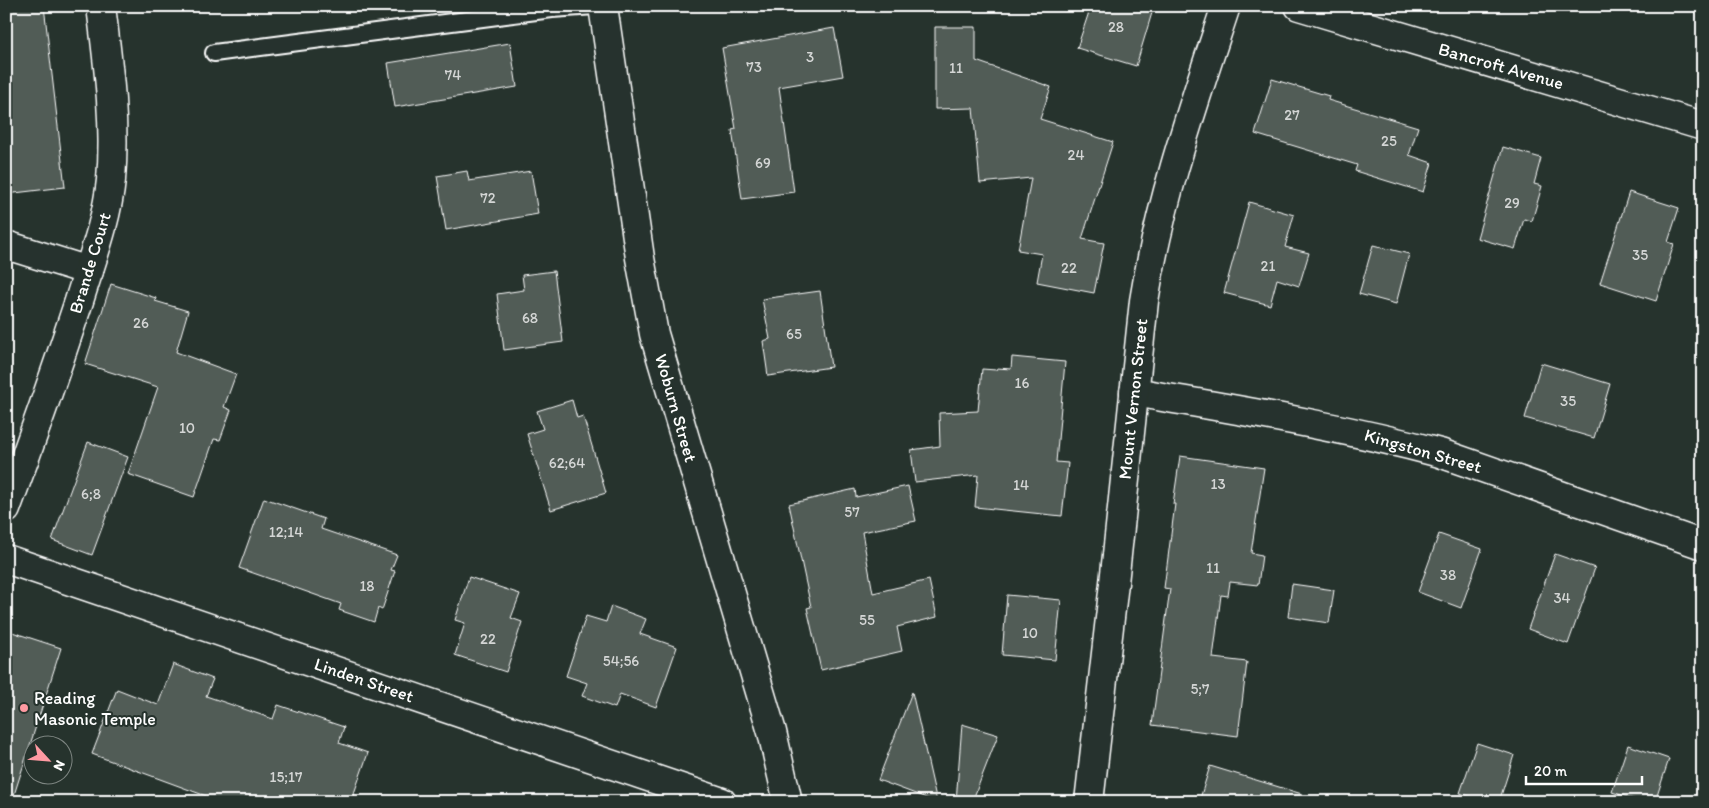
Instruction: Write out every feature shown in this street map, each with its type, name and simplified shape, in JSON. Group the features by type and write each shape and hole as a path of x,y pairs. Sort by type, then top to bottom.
{"street":[{"name":"Brande Court","path":"6,509 89,271 105,215 111,183 113,148 111,90 101,6"},
{"name":"Woburn Street","path":"602,6 640,258 654,334 772,732 788,802"},
{"name":"Mount Vernon Street","path":"1089,802 1144,301 1151,256 1178,155 1226,6"},
{"name":"Bancroft Avenue","path":"1299,6 1703,126"},
{"path":"6,245 89,271"},
{"name":"Kingston Street","path":"1134,392 1305,422 1440,452 1703,545"},
{"name":"Linden Street","path":"6,559 722,802"}],"lane":[{"path":"214,53 552,8 595,6"}],"building":[{"path":"6,6 44,6 65,187 6,194"},
{"path":"1091,6 1154,6 1136,66 1077,48"},
{"path":"935,27 976,27 976,61 1051,87 1040,119 1113,142 1082,239 1104,243 1094,293 1037,282 1042,254 1018,250 1031,178 980,183 973,108 935,109"},
{"path":"834,28 843,76 779,87 794,192 742,199 732,130 736,129 722,48"},
{"path":"510,43 517,87 395,107 388,63"},
{"path":"1272,79 1329,96 1328,100 1418,127 1409,155 1432,163 1423,192 1355,171 1357,165 1255,134"},
{"path":"1503,147 1541,158 1534,184 1542,186 1532,221 1524,219 1515,249 1477,238"},
{"path":"467,171 469,181 531,171 538,214 446,230 437,176"},
{"path":"1629,192 1679,208 1668,242 1674,244 1656,301 1600,283"},
{"path":"1249,202 1294,215 1285,247 1309,253 1299,286 1277,279 1270,305 1224,293"},
{"path":"1373,245 1409,254 1396,304 1359,294"},
{"path":"554,271 563,342 504,350 497,294 524,290 522,275"},
{"path":"111,284 156,298 155,301 188,311 176,352 236,374 224,407 231,410 220,440 214,439 194,497 128,474 158,387 85,364"},
{"path":"820,291 831,367 768,376 763,341 770,339 762,299"},
{"path":"1012,357 1065,362 1056,462 1068,463 1062,516 975,507 978,475 915,482 911,450 940,446 939,413 978,411 982,369 1011,369"},
{"path":"1541,363 1610,384 1594,438 1525,418"},
{"path":"572,400 577,418 583,416 606,493 551,510 527,434 543,429 537,411"},
{"path":"88,442 128,457 92,555 52,540"},
{"path":"1180,456 1264,468 1251,553 1262,555 1258,585 1230,582 1228,596 1221,595 1213,658 1247,662 1238,736 1152,725 1170,589 1164,588"},
{"path":"908,486 916,521 862,532 873,593 929,580 937,617 897,627 902,651 821,670 807,608 811,607 789,504 855,489 856,497"},
{"path":"264,498 324,519 321,529 397,555 391,570 395,571 382,610 378,608 374,622 339,610 341,604 239,568"},
{"path":"1439,534 1482,549 1461,608 1418,592"},
{"path":"1555,554 1595,568 1568,644 1528,629"},
{"path":"469,577 520,594 511,618 522,622 506,672 455,655 465,623 455,620"},
{"path":"1292,584 1334,590 1329,623 1288,617"},
{"path":"1007,595 1061,600 1055,660 1002,655"},
{"path":"611,606 646,619 640,634 677,647 656,707 620,694 615,708 582,696 587,683 566,676 586,616 606,622"},
{"name":"Reading Masonic Temple","path":"6,630 61,648 33,736 22,736 22,770 13,798 6,797"},
{"path":"173,664 213,679 206,696 273,719 278,705 344,727 339,743 368,753 351,802 204,802 206,796 92,754 117,689 158,705"},
{"path":"912,692 937,802 878,780"},
{"path":"962,724 998,735 972,802 956,802"},
{"path":"1477,743 1514,755 1499,802 1486,802 1460,793"},
{"path":"1628,745 1669,759 1655,802 1643,802 1612,792"},
{"path":"1210,766 1302,794 1301,802 1199,802"}],"place":[{"name":"Reading Masonic Temple","path":"24,708"}]}
